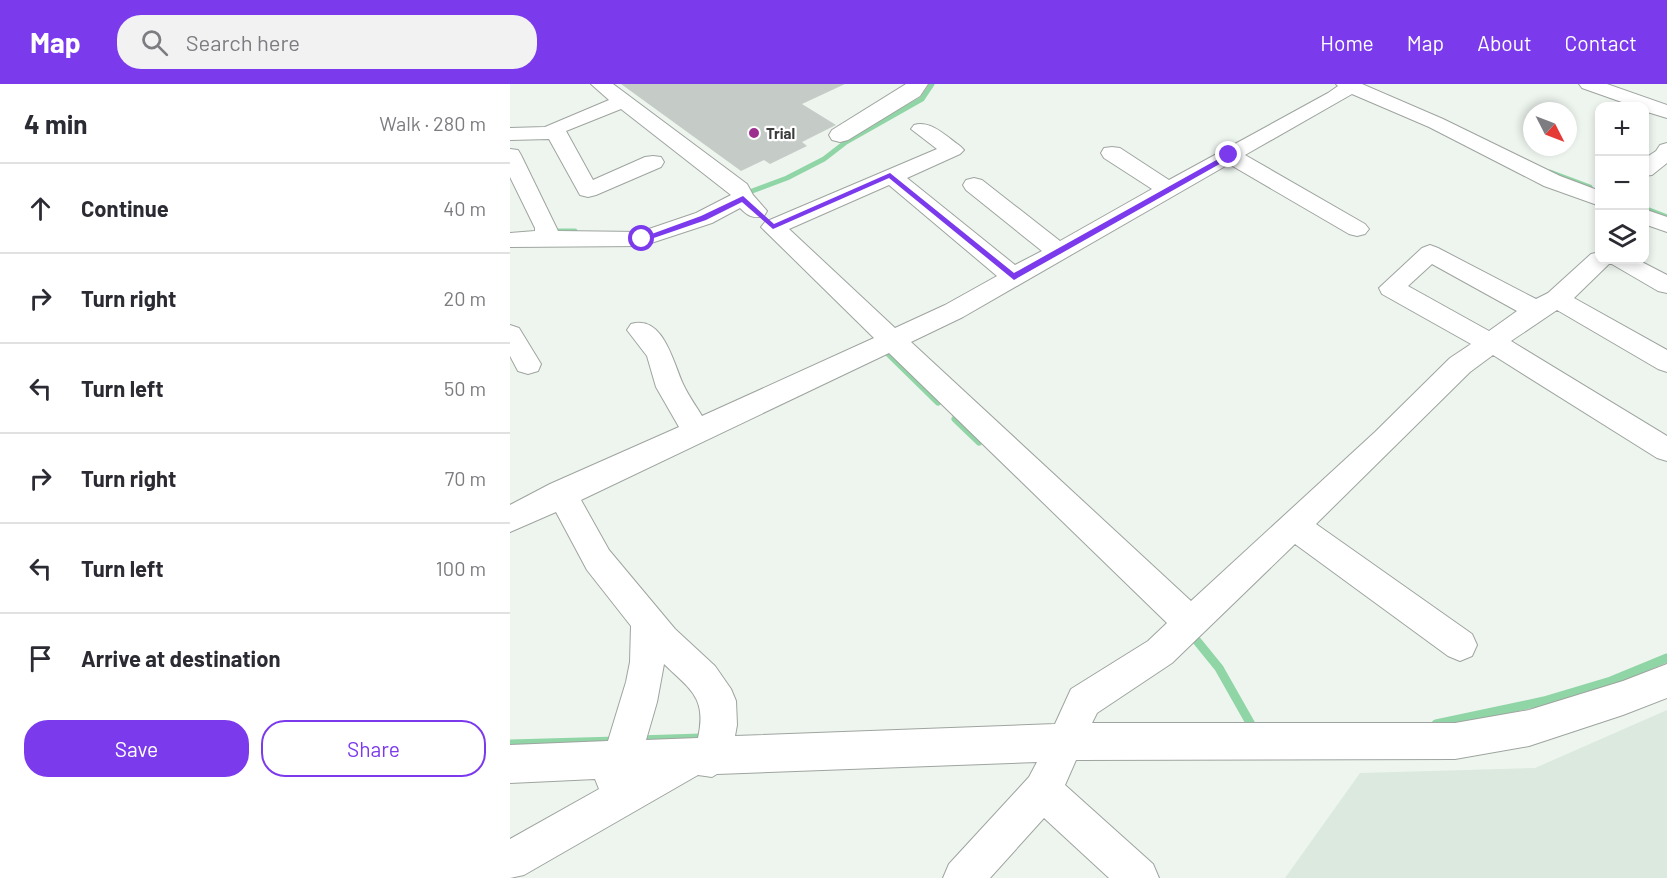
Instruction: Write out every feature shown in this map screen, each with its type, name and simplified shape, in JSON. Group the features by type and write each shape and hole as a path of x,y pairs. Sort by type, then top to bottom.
{"street":[{"path":"602,84 739,189 742,197 773,227 1191,623"},
{"path":"840,135 912,91 917,84"},
{"path":"1589,84 1619,88 1667,112"},
{"path":"510,519 565,500 696,430 954,311 1335,97 1348,85 1436,123 1552,181 1595,197"},
{"path":"624,101 554,129 588,190 653,162"},
{"path":"773,227 953,150 921,129"},
{"path":"510,134 557,133"},
{"path":"1649,166 1665,154 1667,149"},
{"path":"1112,153 1168,189"},
{"path":"510,155 546,233"},
{"path":"1229,155 1357,229"},
{"path":"890,175 1014,277"},
{"path":"974,185 1059,252"},
{"path":"510,240 546,233 642,239 704,218 742,197"},
{"path":"1667,362 1546,304 1430,254 1390,288 1492,343 1667,450"},
{"path":"963,878 1043,791 1084,701 1160,652 1385,440 1460,365 1546,304 1595,264"},
{"path":"1628,264 1667,285"},
{"path":"640,330 659,353 670,387 696,430"},
{"path":"510,334 528,364"},
{"path":"510,861 708,749 718,701 703,678 648,622 598,560 565,500"},
{"path":"1294,526 1460,645"},
{"path":"606,805 648,667 650,646 648,622"},
{"path":"510,764 624,748 708,749 1072,729 1455,741 1529,728 1623,698 1667,681"},
{"path":"1043,791 1139,878"}],"shaded area":[{"path":"1667,710 1667,878 1285,878 1360,773 1535,768"}],"building":[{"name":"Trial","path":"621,84 845,84 802,104 836,125 802,142 807,146 770,164 764,160 741,171"}],"waterway":[{"path":"744,194 787,178 824,159 846,142 922,99 932,84"},
{"path":"1550,172 1590,187"},
{"path":"1649,210 1667,217"},
{"path":"548,231 575,231"},
{"path":"880,354 886,351 938,402"},
{"path":"955,419 979,442"},
{"path":"1193,636 1219,668 1253,728"},
{"path":"1436,724 1544,701 1611,681 1667,658"},
{"path":"638,740 701,738"},
{"path":"510,744 617,741"}],"place":[{"name":"Trial","path":"754,133"}],"route":[{"path":"642,239 704,218 743,198 773,227 890,175 1014,277 1229,155"}]}
